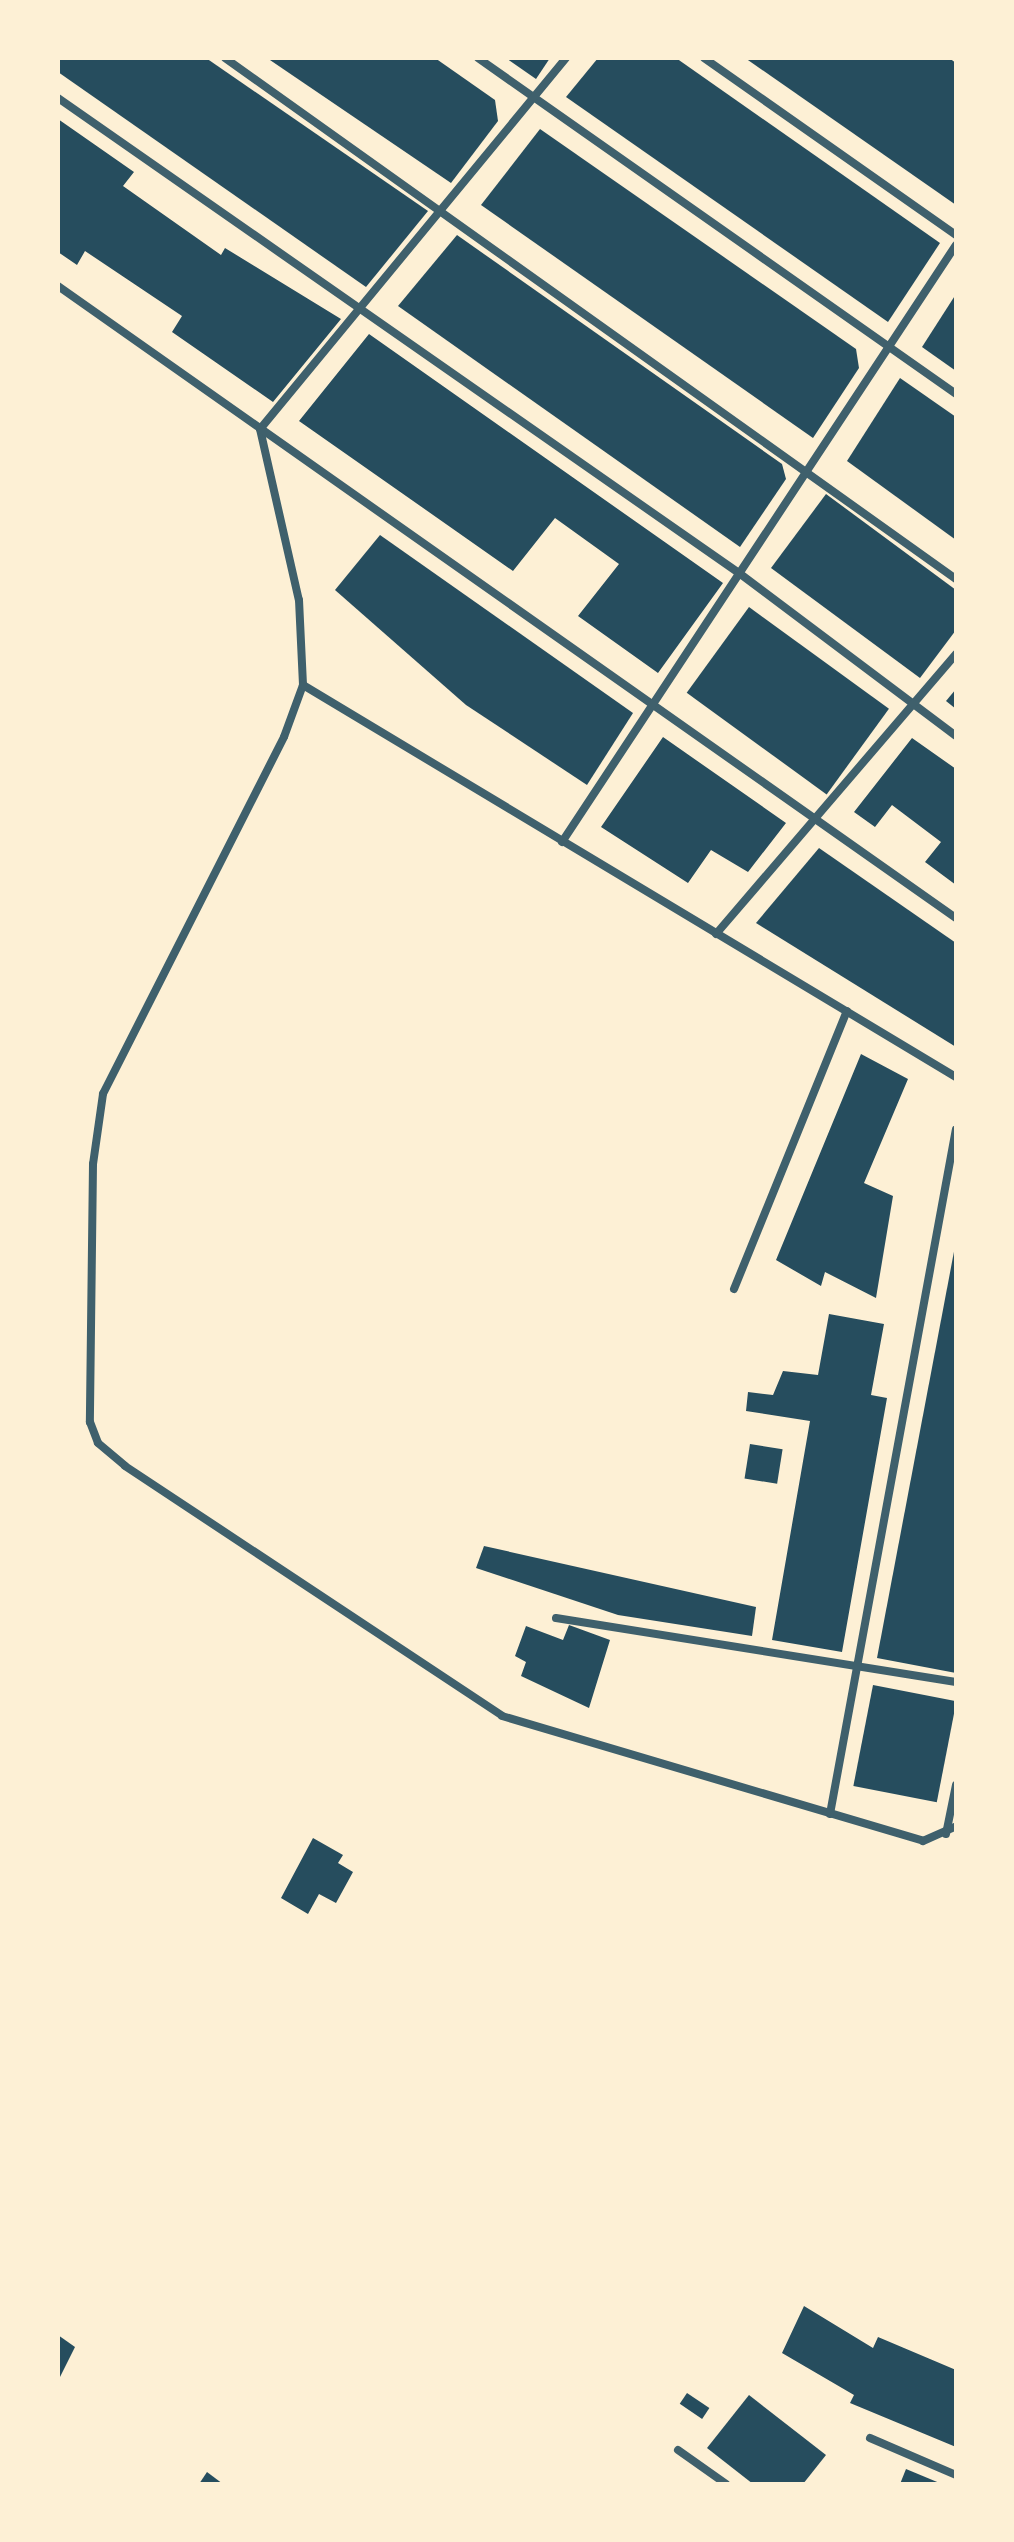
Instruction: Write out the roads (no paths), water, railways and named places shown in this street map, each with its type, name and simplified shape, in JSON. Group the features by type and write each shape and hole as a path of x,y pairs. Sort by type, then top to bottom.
{"street":[{"path":"225,58 956,579"},
{"path":"478,58 956,394"},
{"path":"260,429 566,58"},
{"path":"704,58 956,235"},
{"path":"58,98 739,573 956,736"},
{"path":"562,842 956,245"},
{"path":"58,286 956,918"},
{"path":"260,429 299,600 303,685 284,737 103,1094 93,1164 90,1422 98,1443 502,1716 923,1841 946,1835 956,1826"},
{"path":"716,934 956,654"},
{"path":"303,685 956,1077"},
{"path":"734,1289 847,1011"},
{"path":"830,1814 956,1129"},
{"path":"556,1618 856,1669 956,1682"},
{"path":"946,1835 956,1785"},
{"path":"870,2438 956,2475"},
{"path":"678,2450 726,2484"}]}
